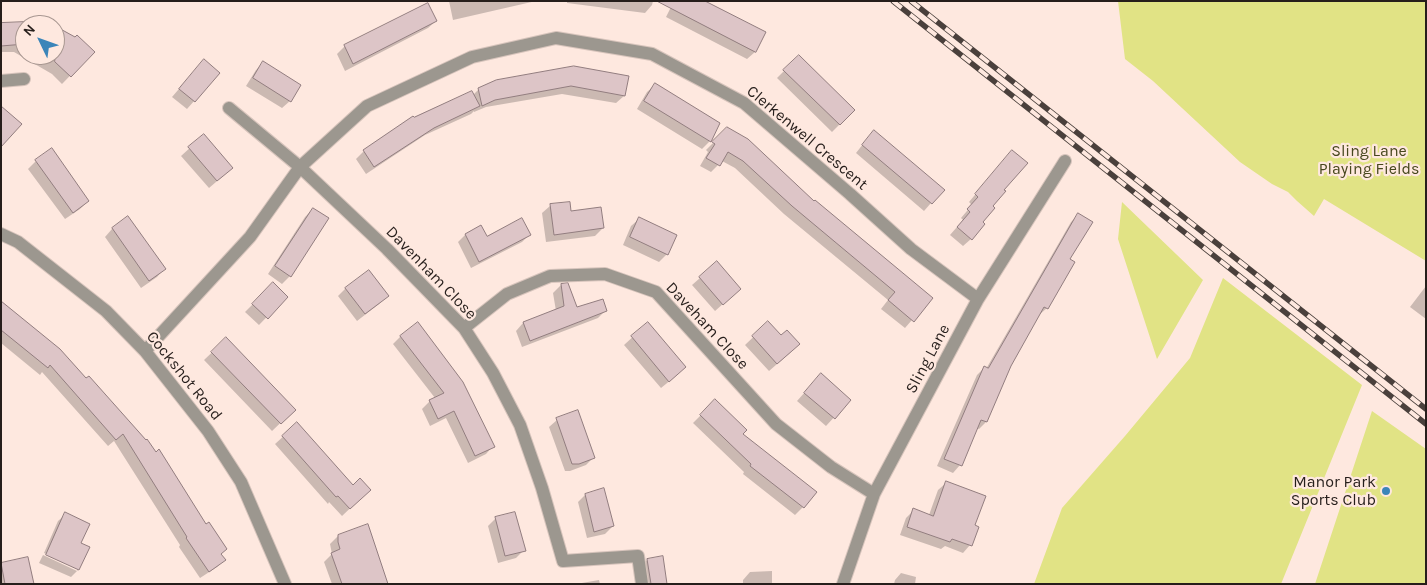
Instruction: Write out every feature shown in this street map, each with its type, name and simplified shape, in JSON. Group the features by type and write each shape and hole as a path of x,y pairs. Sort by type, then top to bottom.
{"street":[{"name":"Clerkenwell Crescent","path":"145,350 250,237 300,167 367,106 472,57 556,38 652,54 744,103 911,249 978,299"},
{"path":"1,81 24,79"},
{"path":"229,108 300,167"},
{"name":"Sling Lane","path":"843,584 874,494 978,299 1065,161"},
{"name":"Davenham Close","path":"300,167 387,249 464,328 493,373 520,425 542,488 563,561 638,556 642,584"},
{"name":"Cockshot Road","path":"1,234 18,242 106,311 145,350 208,431 241,482 285,584"},
{"name":"Daveham Close","path":"464,328 507,294 550,276 605,274 656,292 776,424 832,467 874,494"}],"green space":[{"name":"Sling Lane Playing Fields","path":"1118,1 1426,1 1426,261 1324,199 1314,216 1288,192 1272,184 1240,162 1153,81 1125,59"},
{"path":"1122,202 1203,280 1157,359 1118,239"},
{"path":"1223,278 1362,385 1281,584 1034,584 1062,508 1190,358"},
{"name":"Manor Park Sports Club","path":"1372,411 1426,449 1426,584 1315,584"}],"building":[{"path":"657,1 705,1 766,32 756,52"},
{"path":"428,3 437,21 353,64 344,45"},
{"path":"15,22 15,45 1,46 1,23"},
{"path":"65,32 75,37 77,35 95,52 71,77 58,65 65,65"},
{"path":"799,55 855,110 840,125 783,70"},
{"path":"204,59 220,73 195,102 179,89"},
{"path":"263,61 301,85 291,102 253,78"},
{"path":"574,66 629,76 625,96 571,86 495,100 482,106 478,88 496,80"},
{"path":"655,83 720,123 711,142 644,101"},
{"path":"472,91 480,106 434,128 374,167 363,150 413,116"},
{"path":"1,106 22,124 1,147"},
{"path":"727,127 748,139 814,201 933,298 914,322 888,300 895,292 792,206 743,161 728,152 720,166 706,158 715,144 712,142"},
{"path":"874,130 945,190 932,204 862,145"},
{"path":"204,134 233,168 217,181 188,147"},
{"path":"52,148 89,201 73,213 35,160"},
{"path":"1012,150 1028,163 1004,190 1006,191 993,206 995,208 983,222 985,224 972,240 957,227 970,212 967,209 978,197 975,194"},
{"path":"570,202 571,211 601,207 604,228 554,235 550,204"},
{"path":"313,208 329,218 291,277 275,266"},
{"path":"1078,213 1093,222 1070,259 1075,262 1048,309 1044,307 1011,366 987,422 981,420 962,466 944,459 984,366 988,368"},
{"path":"128,216 166,269 149,281 112,228"},
{"path":"639,217 677,235 668,255 630,237"},
{"path":"522,218 531,235 479,262 465,234 481,225 487,236"},
{"path":"717,261 741,289 723,305 699,277"},
{"path":"369,270 389,296 365,314 345,288"},
{"path":"273,282 288,297 268,319 252,304"},
{"path":"568,283 577,307 603,299 607,311 530,341 523,322 564,306 561,284"},
{"path":"1,301 60,349 86,378 89,376 147,439 156,452 159,449 206,524 209,522 227,549 221,554 226,560 209,572 186,538 123,434 116,440 50,365 48,368 1,330"},
{"path":"768,321 781,335 787,330 800,344 777,364 752,336"},
{"path":"418,322 463,382 495,447 475,456 454,411 438,419 429,400 444,393 400,336"},
{"path":"648,322 686,367 669,382 631,336"},
{"path":"226,337 296,410 281,424 211,352"},
{"path":"821,373 851,400 835,419 804,393"},
{"path":"715,399 747,430 743,434 817,492 804,508 750,466 751,464 700,415"},
{"path":"578,410 595,458 579,464 572,464 556,418"},
{"path":"297,422 353,485 360,478 371,490 350,509 338,496 336,497 282,436"},
{"path":"946,481 986,496 975,525 979,527 972,546 952,539 950,542 907,527 913,508 933,516"},
{"path":"604,488 614,526 594,532 585,494"},
{"path":"65,512 90,524 81,543 90,547 79,570 46,555"},
{"path":"515,512 526,551 505,556 495,517"},
{"path":"368,524 388,584 342,584 331,553 340,549 338,535"},
{"path":"663,556 667,584 651,584 647,559"},
{"path":"28,557 34,584 5,584 1,563"}],"railway":[{"path":"893,1 1426,424"},
{"path":"911,1 1426,409"}],"place":[{"name":"Manor Park Sports Club","path":"1386,491"}]}
